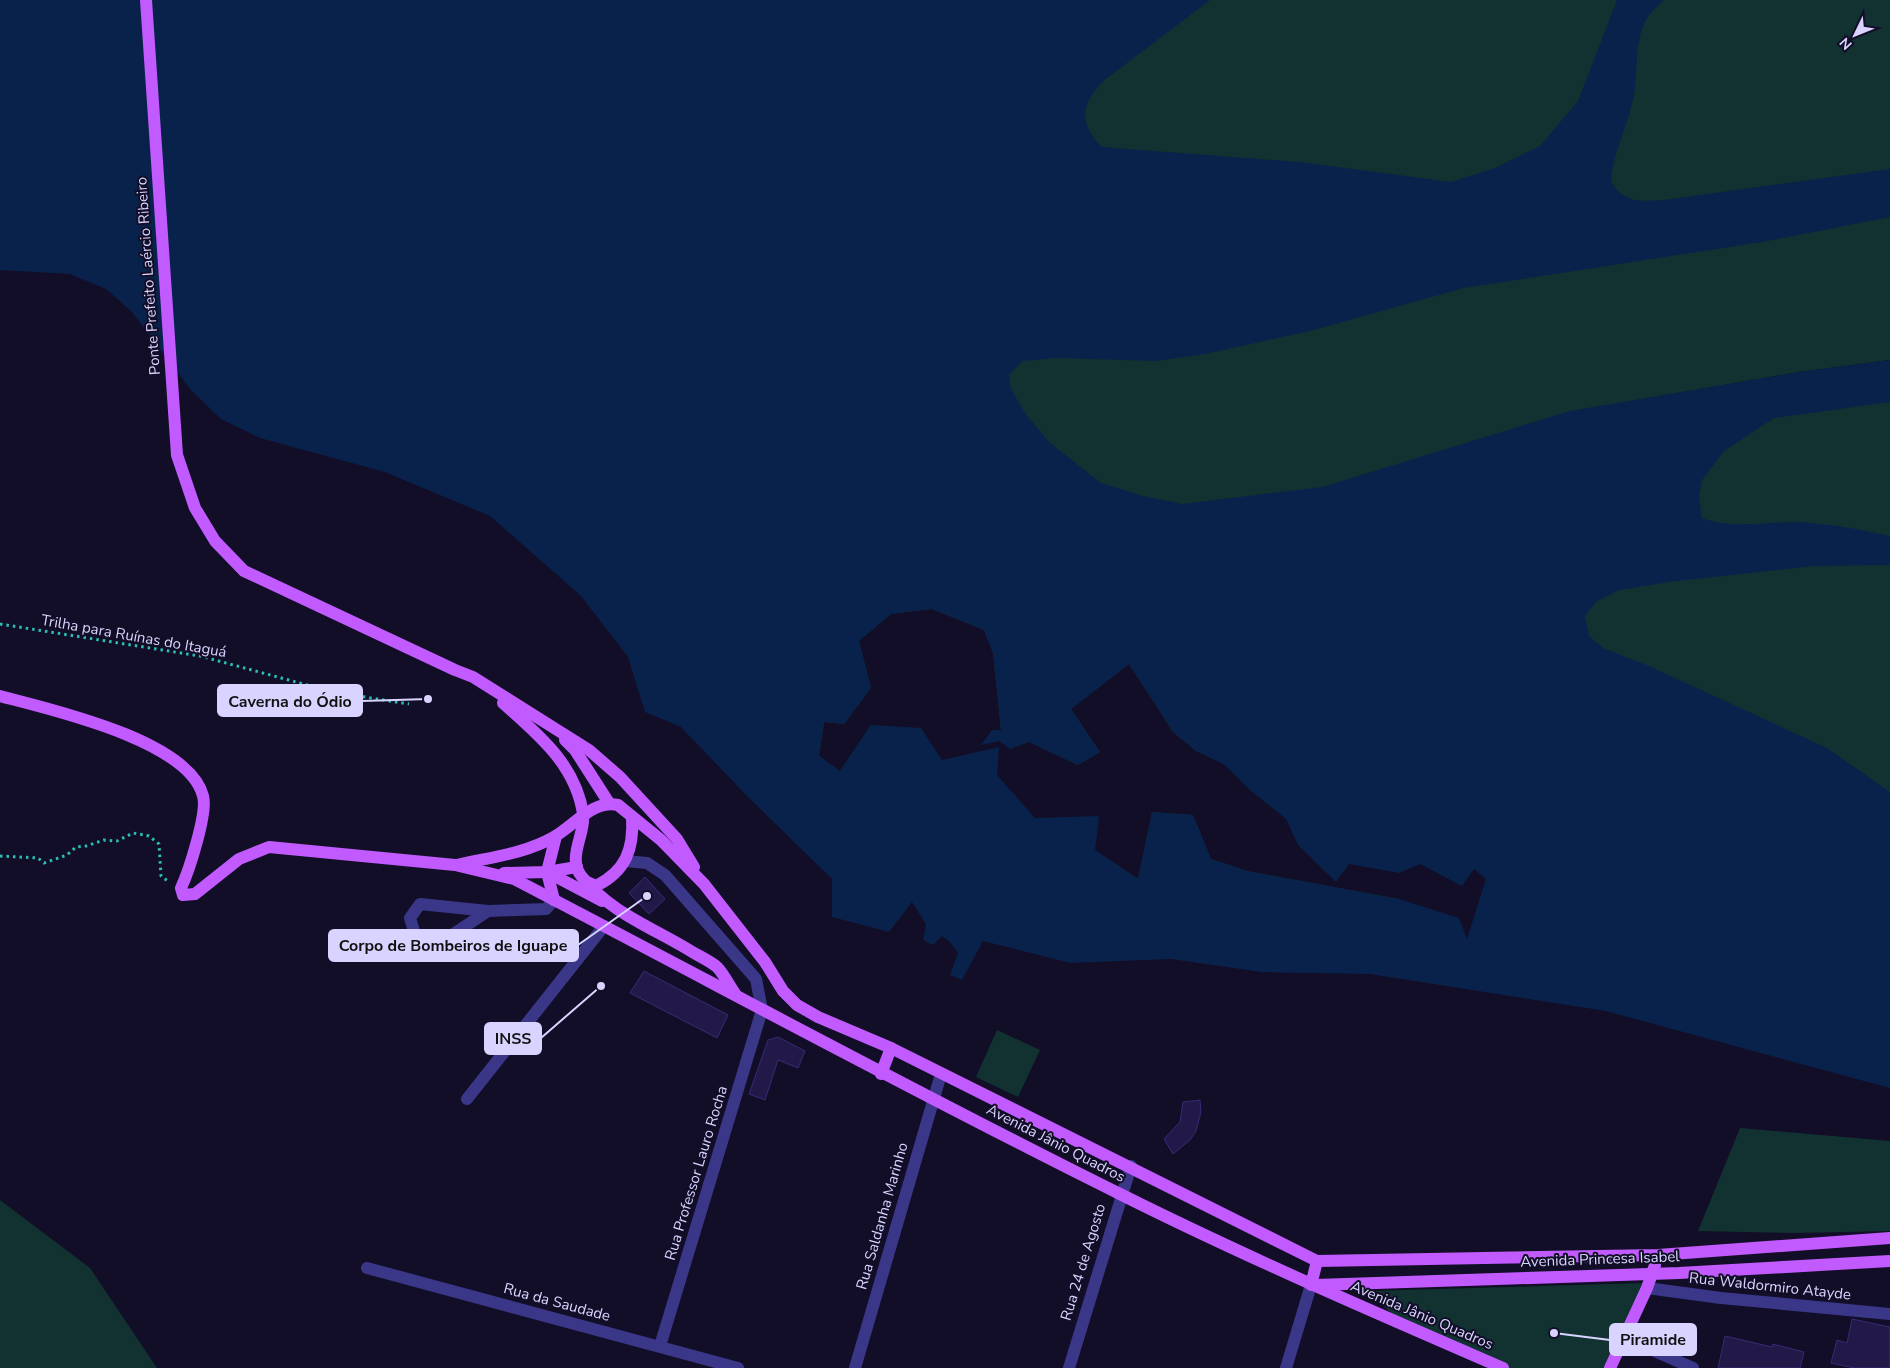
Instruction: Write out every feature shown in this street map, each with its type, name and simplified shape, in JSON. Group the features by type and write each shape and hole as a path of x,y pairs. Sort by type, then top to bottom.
{"main road":[{"name":"Ponte Prefeito Laércio Ribeiro","path":"146,0 177,455 196,508 215,541 244,571 455,670 473,676"},
{"path":"473,676 589,750 620,776 677,839 704,884"},
{"path":"473,676 546,740 563,764 578,794 583,816 576,845 577,867 586,882 610,904"},
{"path":"0,696 102,724 174,759 187,770 197,781 203,796 205,810 183,883 181,892 183,895 190,896 239,860 269,846 455,865 484,873 547,872 577,867"},
{"path":"556,729 575,750 610,803"},
{"path":"455,865 527,850 556,836 597,806 610,803 618,805 660,840 704,884"},
{"path":"586,882 596,886 612,878 625,861 633,837 632,817"},
{"path":"554,900 547,872 556,836"},
{"path":"547,872 587,895 610,904 718,967 737,997"},
{"name":"Avenida Jânio Quadros","path":"484,873 514,879 881,1074 933,1098 1120,1194 1312,1286 1503,1368"},
{"name":"Avenida Jânio Quadros","path":"704,884 744,935 782,991 797,1005 818,1017 891,1048 1317,1261"},
{"path":"881,1074 891,1048"},
{"name":"Avenida Princesa Isabel","path":"1317,1261 1658,1255 1890,1238"},
{"path":"1610,1368 1647,1288 1658,1255"},
{"path":"1312,1286 1317,1261"},
{"name":"Avenida Princesa Isabel","path":"1312,1286 1653,1273 1890,1261"}],"street":[{"path":"625,861 647,863 665,875 756,979 762,1010"},
{"path":"488,911 434,947 417,941 410,918 420,904 488,911 546,909 554,900"},
{"path":"467,1099 604,926"},
{"path":"733,953 744,935"},
{"name":"Rua Professor Lauro Rocha","path":"660,1346 762,1010"},
{"name":"Rua Saldanha Marinho","path":"855,1368 941,1074"},
{"name":"Rua 24 de Agosto","path":"1068,1368 1130,1166"},
{"name":"Rua da Saudade","path":"367,1268 738,1368"},
{"path":"1286,1368 1312,1286"},
{"name":"Rua Waldormiro Atayde","path":"1647,1288 1721,1298 1890,1314"},
{"path":"1625,1338 1693,1368"}],"path":[{"name":"Trilha para Ruínas do Itaguá","path":"0,624 200,656 334,692 409,704"},
{"path":"0,856 38,858 44,862 67,854 76,847 86,846 100,840 117,841 133,833 156,839 161,851 161,876 173,884 183,883"}],"green space":[{"path":"588,0 1890,0 1890,360 1799,372 1585,409 1890,362 1890,1034 1486,879 1487,862 1196,751 1173,732 1129,664 1071,709 1100,752 1078,765 1029,742 1010,749 1001,730 993,653 984,630 932,609 891,614 859,641 871,688 844,724 824,722 819,756 840,771 871,725 945,802 1113,862 1138,879 1152,812 1193,815 1211,859 1247,871 1399,899 1321,901 1302,923 857,818 369,196"},
{"path":"997,1030 1040,1050 1018,1097 976,1077"},
{"path":"1740,1128 1890,1141 1890,1231 1796,1233 1698,1231"},
{"path":"0,1200 90,1268 157,1368 0,1368"},
{"path":"1647,1283 1608,1368 1509,1368 1391,1313 1368,1291"}],"water":[{"path":"0,0 1210,0 1102,82 1095,91 1086,107 1086,122 1094,138 1102,147 1300,162 1451,182 1495,168 1540,146 1578,101 1617,0 1664,0 1648,17 1639,39 1633,100 1612,171 1611,181 1621,194 1633,200 1664,200 1890,169 1890,217 1762,242 1464,288 1310,331 1205,354 1156,361 1057,358 1022,361 1009,375 1011,389 1025,413 1049,442 1101,483 1143,496 1183,504 1322,487 1570,411 1799,372 1890,360 1890,402 1774,418 1724,451 1702,480 1699,497 1702,518 1713,521 1736,524 1806,523 1842,527 1890,536 1890,565 1814,566 1676,581 1619,590 1596,602 1585,616 1589,636 1603,648 1649,666 1827,748 1890,792 1890,1088 1606,1011 1370,974 1262,972 1171,959 1070,963 983,941 962,980 950,975 958,953 949,941 942,936 933,945 923,940 926,924 912,902 889,932 832,917 832,879 746,795 681,727 645,712 628,657 581,596 490,516 385,472 260,438 221,419 190,389 132,312 106,289 70,274 0,270","holes":["932,609 984,630 993,653 1001,730 992,730 981,745 999,741 1010,749 1029,742 1078,765 1100,752 1071,709 1129,664 1173,732 1196,751 1225,765 1250,790 1286,819 1298,845 1336,882 1349,864 1399,873 1420,864 1462,886 1474,869 1486,879 1467,939 1459,918 1399,899 1247,871 1211,859 1193,815 1152,812 1138,879 1095,850 1099,816 1035,818 997,775 999,747 942,760 921,728 871,725 840,771 819,756 824,722 844,724 871,688 859,641 891,614"]}],"building":[{"path":"645,877 665,899 649,914 629,893"},
{"path":"644,971 728,1015 717,1038 630,993"},
{"path":"778,1037 805,1051 798,1068 778,1060 765,1100 749,1094 768,1040"},
{"path":"1200,1100 1201,1112 1196,1131 1190,1140 1173,1154 1164,1139 1180,1122 1183,1102"},
{"path":"1852,1319 1890,1327 1890,1368 1854,1368 1831,1363 1837,1340 1847,1343"},
{"path":"1725,1336 1772,1347 1773,1344 1804,1352 1800,1368 1718,1368"}],"place":[{"name":"Caverna do Ódio","path":"428,699"},
{"name":"Corpo de Bombeiros de Iguape","path":"647,896"},
{"name":"INSS","path":"601,986"},
{"name":"Piramide","path":"1554,1333"}]}
